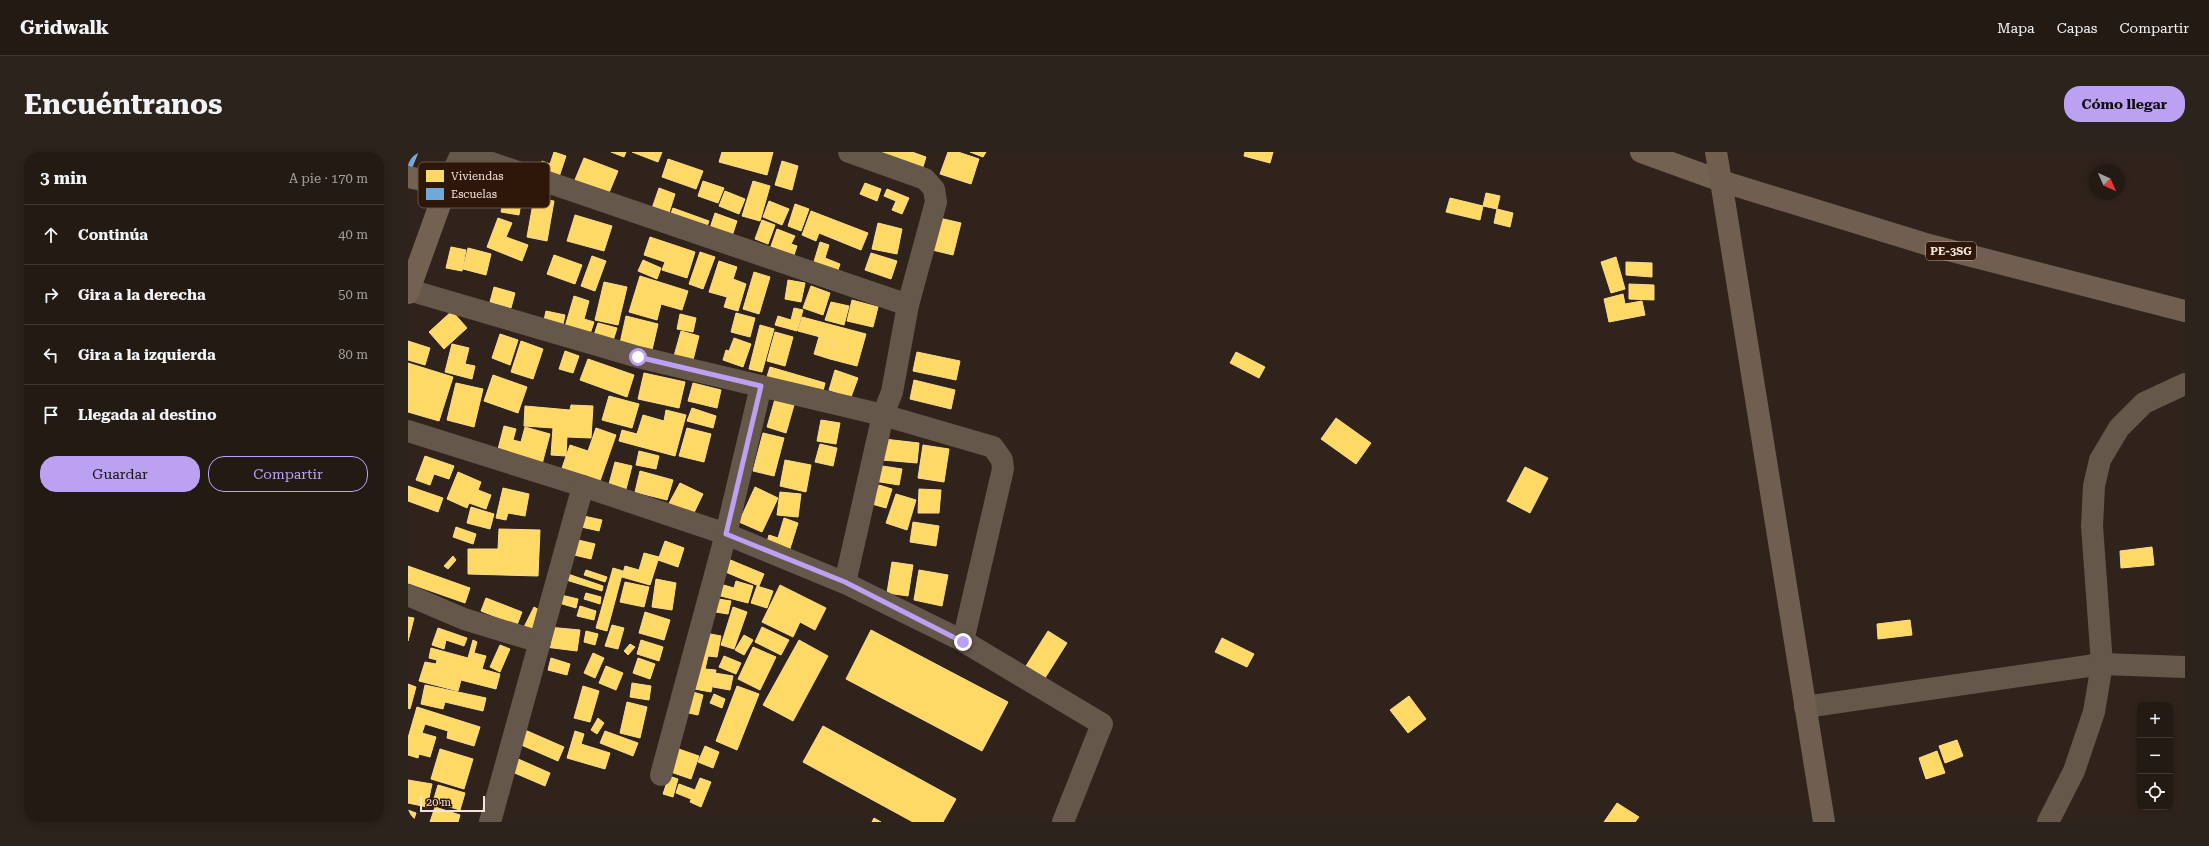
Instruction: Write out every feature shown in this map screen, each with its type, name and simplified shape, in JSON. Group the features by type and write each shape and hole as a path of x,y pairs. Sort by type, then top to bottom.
{"highway":[{"name":"PE-3SG","path":"1720,180 1929,245 2185,311"},
{"path":"1720,180 1824,822"}],"main road":[{"path":"1641,152 1720,180 1716,152"},
{"path":"408,178 418,180"},
{"path":"408,291 439,208"}],"street":[{"path":"845,582 883,415 892,392 908,305 936,202 934,189 925,179 849,152"},
{"path":"462,153 488,162"},
{"path":"550,183 908,305"},
{"path":"408,291 638,357 883,415 993,447 1002,460 1003,469 963,642"},
{"path":"2048,822 2074,771 2094,712 2102,664 2092,526 2094,486 2100,460 2119,428 2144,403 2185,384"},
{"path":"661,775 726,534 761,386"},
{"path":"408,431 583,486 726,534 845,582 963,642 1102,724 1063,822"},
{"path":"490,822 583,486"},
{"path":"408,595 464,619 540,642"},
{"path":"1805,707 2102,664 2185,667"}],"building: Viviendas":[{"path":"554,152 566,156 557,183 550,181 550,164"},
{"path":"611,152 626,152 624,157"},
{"path":"632,152 662,152 658,162"},
{"path":"722,152 773,152 767,175 719,162"},
{"path":"875,152 912,152 926,157 922,170"},
{"path":"948,152 958,152 979,159 971,184 940,174"},
{"path":"970,152 986,152 983,157"},
{"path":"1245,152 1273,152 1270,163 1244,156"},
{"path":"584,158 618,171 606,200 572,187"},
{"path":"668,159 703,171 696,189 662,177"},
{"path":"782,161 798,166 792,190 775,185"},
{"path":"703,181 724,188 718,203 698,196"},
{"path":"753,181 770,186 760,221 742,216"},
{"path":"865,183 881,189 877,201 860,194"},
{"path":"659,188 675,194 667,219 650,214"},
{"path":"887,189 909,198 902,214 892,210 896,201 884,196"},
{"path":"725,191 745,199 739,214 719,206"},
{"path":"1486,193 1500,196 1497,209 1483,206"},
{"path":"1450,198 1483,206 1480,220 1446,212"},
{"path":"550,200 554,201 547,241 527,237 532,208 550,208"},
{"path":"769,201 789,209 782,225 763,217"},
{"path":"795,204 809,209 801,231 788,226"},
{"path":"502,208 520,208 519,215 501,212"},
{"path":"673,208 709,221 704,234 668,221"},
{"path":"1497,209 1513,213 1510,227 1494,223"},
{"path":"811,211 868,233 861,250 819,233 816,241 802,235"},
{"path":"715,213 737,221 731,239 709,231"},
{"path":"575,215 612,226 604,251 567,241"},
{"path":"935,217 961,223 953,255 928,249"},
{"path":"498,218 512,223 506,237 528,245 522,261 487,247"},
{"path":"762,220 775,225 768,244 755,239"},
{"path":"878,223 902,229 897,254 872,249"},
{"path":"777,229 795,236 791,244 797,246 793,258 770,249"},
{"path":"650,237 695,252 687,278 662,270 665,262 644,255"},
{"path":"820,242 829,245 825,258 840,264 836,276 812,268"},
{"path":"451,247 466,250 462,271 446,268"},
{"path":"468,248 491,254 486,275 463,269"},
{"path":"700,252 715,257 703,289 689,284"},
{"path":"871,253 897,261 891,279 865,270"},
{"path":"554,255 582,265 575,284 547,274"},
{"path":"592,256 606,261 595,291 581,286"},
{"path":"1616,257 1625,289 1611,293 1601,262"},
{"path":"643,260 661,268 657,279 638,271"},
{"path":"719,261 737,267 727,297 709,292"},
{"path":"1626,262 1652,263 1652,277 1626,275"},
{"path":"754,272 770,277 759,314 743,309"},
{"path":"640,276 688,291 682,310 661,304 657,320 629,312"},
{"path":"733,279 746,284 738,311 724,307"},
{"path":"788,280 805,283 801,302 785,299"},
{"path":"604,282 627,287 618,325 595,320"},
{"path":"1629,284 1654,285 1654,300 1629,299"},
{"path":"811,286 830,293 823,315 803,308"},
{"path":"494,287 515,293 511,308 490,302"},
{"path":"1623,294 1625,304 1642,301 1645,315 1609,322 1604,299"},
{"path":"574,296 589,301 584,319 594,322 589,337 564,330"},
{"path":"852,300 878,307 873,327 847,321"},
{"path":"831,302 849,306 844,325 825,320"},
{"path":"794,308 803,310 797,331 775,325 778,316 791,320"},
{"path":"452,311 467,328 444,349 429,332"},
{"path":"546,311 565,315 562,329 543,325"},
{"path":"736,313 755,318 750,337 731,332"},
{"path":"680,314 696,318 693,332 677,329"},
{"path":"626,316 658,324 652,350 620,343"},
{"path":"802,317 866,334 857,366 830,359 835,341 798,331"},
{"path":"598,323 617,328 612,344 593,338"},
{"path":"760,325 774,329 762,372 749,369"},
{"path":"681,331 699,336 693,360 674,356"},
{"path":"775,332 793,337 785,366 767,361"},
{"path":"500,334 518,340 510,365 492,358"},
{"path":"819,337 835,341 830,359 814,354"},
{"path":"734,338 751,344 743,367 723,360 726,350 729,351"},
{"path":"408,341 430,348 425,365 408,360"},
{"path":"521,341 543,349 533,379 511,372"},
{"path":"452,344 469,348 465,364 475,366 472,379 445,372"},
{"path":"565,351 579,356 573,373 559,369"},
{"path":"917,352 960,361 956,380 913,371"},
{"path":"1236,352 1265,367 1259,378 1230,363"},
{"path":"588,359 634,375 627,397 580,380"},
{"path":"408,363 453,377 439,421 408,412"},
{"path":"770,367 825,383 821,399 765,383"},
{"path":"835,370 858,378 851,397 829,390"},
{"path":"644,373 685,382 679,408 638,399"},
{"path":"493,375 527,387 518,413 484,401"},
{"path":"914,380 955,390 951,409 910,399"},
{"path":"456,383 483,389 474,427 447,420"},
{"path":"693,383 721,390 717,408 688,401"},
{"path":"609,396 639,404 632,428 602,420"},
{"path":"775,399 794,405 786,433 767,427"},
{"path":"571,405 593,406 591,438 567,437 566,456 551,455 553,428 524,426 525,406 570,410"},
{"path":"692,408 716,416 713,428 687,421"},
{"path":"666,410 686,415 675,456 619,441 622,430 637,434 643,415 664,421"},
{"path":"1336,418 1371,443 1356,464 1321,439"},
{"path":"821,420 840,423 836,444 817,441"},
{"path":"504,426 516,429 513,440 521,442 525,427 550,434 541,468 496,457"},
{"path":"596,428 616,435 600,481 562,468 570,445 588,451"},
{"path":"687,428 711,434 704,462 679,456"},
{"path":"763,433 784,438 774,476 753,471"},
{"path":"884,439 919,443 917,463 882,460"},
{"path":"820,444 837,448 833,466 815,462"},
{"path":"923,445 949,449 944,482 918,478"},
{"path":"639,451 659,456 656,469 636,465"},
{"path":"425,456 454,466 449,479 434,474 430,485 416,480"},
{"path":"785,460 811,465 806,492 780,486"},
{"path":"615,462 632,466 626,489 609,484"},
{"path":"876,465 902,469 899,485 874,481"},
{"path":"1525,467 1548,478 1530,513 1507,501"},
{"path":"640,471 673,480 667,500 635,492"},
{"path":"458,472 481,482 478,490 491,495 486,509 469,503 467,508 447,499"},
{"path":"680,483 703,494 691,519 667,507"},
{"path":"879,485 892,489 886,508 872,504"},
{"path":"408,486 443,498 438,512 408,501"},
{"path":"755,487 778,498 762,532 739,522"},
{"path":"503,488 529,494 525,516 508,513 506,520 496,518"},
{"path":"919,489 941,490 939,513 918,513"},
{"path":"780,492 801,494 798,517 777,515"},
{"path":"896,494 916,500 907,530 886,523"},
{"path":"471,507 494,514 490,529 467,523"},
{"path":"579,515 602,520 599,531 577,526"},
{"path":"784,518 798,523 788,555 765,549 769,535 778,538"},
{"path":"913,522 939,526 936,546 910,542"},
{"path":"456,527 476,534 473,544 453,537"},
{"path":"499,529 540,530 538,576 468,574 468,549 498,549"},
{"path":"574,539 595,544 591,559 570,554"},
{"path":"665,541 684,548 678,567 658,560"},
{"path":"2152,547 2154,565 2121,568 2120,551"},
{"path":"644,553 659,557 650,585 622,577 625,566 639,570"},
{"path":"453,556 456,560 448,569 444,566"},
{"path":"728,559 764,574 759,586 723,571"},
{"path":"892,562 913,565 908,596 887,593"},
{"path":"408,566 470,588 465,603 408,583"},
{"path":"613,568 623,571 607,631 596,628"},
{"path":"586,570 607,577 605,582 584,575"},
{"path":"919,570 948,575 942,606 914,600"},
{"path":"565,573 603,586 602,591 563,579"},
{"path":"656,579 676,583 672,610 652,607"},
{"path":"736,581 753,586 748,603 717,595 720,584 734,588"},
{"path":"625,582 649,587 644,607 620,602"},
{"path":"780,585 826,608 815,630 800,622 793,637 762,622"},
{"path":"757,586 773,591 767,608 751,603"},
{"path":"586,593 601,597 600,604 584,599"},
{"path":"561,595 578,599 576,608 559,603"},
{"path":"486,598 522,612 517,625 481,611"},
{"path":"712,598 731,601 728,614 709,611"},
{"path":"580,606 596,611 594,620 577,616"},
{"path":"534,607 541,611 532,631 524,627"},
{"path":"733,607 747,612 734,649 721,645"},
{"path":"645,612 670,620 664,640 639,633"},
{"path":"408,617 414,618 408,641"},
{"path":"1910,620 1912,635 1878,639 1877,624"},
{"path":"612,625 624,628 618,649 605,646"},
{"path":"548,627 580,630 577,651 545,647"},
{"path":"762,627 789,640 781,655 755,642"},
{"path":"438,628 467,638 464,646 446,640 444,649 432,645"},
{"path":"871,630 1008,702 982,751 846,679"},
{"path":"586,631 598,634 595,645 584,642"},
{"path":"1048,631 1067,643 1045,678 1026,666"},
{"path":"700,632 721,636 717,657 708,656 705,669 716,670 711,692 689,688"},
{"path":"744,635 753,640 744,655 735,650"},
{"path":"1222,638 1254,654 1247,667 1215,652"},
{"path":"473,640 477,642 474,653 486,656 482,669 500,674 496,689 461,680 458,691 419,681 425,662 436,664 437,660 429,658 431,648 468,658"},
{"path":"641,640 663,647 659,661 637,654"},
{"path":"799,640 828,656 793,721 763,705"},
{"path":"630,644 635,647 628,655 624,651"},
{"path":"500,645 510,649 500,672 490,667"},
{"path":"753,647 776,657 760,690 738,679"},
{"path":"593,653 604,658 595,678 584,673"},
{"path":"724,656 741,663 736,674 719,667"},
{"path":"551,658 570,664 567,675 548,670"},
{"path":"638,658 655,664 650,679 633,673"},
{"path":"606,666 623,673 616,690 599,683"},
{"path":"715,673 733,676 730,690 713,687"},
{"path":"632,683 651,686 649,700 630,697"},
{"path":"408,684 416,687 410,709 408,708"},
{"path":"425,685 486,698 483,711 445,702 443,709 421,704"},
{"path":"583,686 599,691 590,722 574,718"},
{"path":"737,686 759,694 737,750 716,741"},
{"path":"690,691 703,695 698,715 684,712"},
{"path":"714,694 725,699 722,708 710,703"},
{"path":"1409,696 1426,719 1408,733 1390,710"},
{"path":"627,702 647,707 640,738 620,733"},
{"path":"417,707 480,727 474,746 447,738 448,731 425,724 422,733 436,737 430,757 419,754 418,758 408,755 408,738"},
{"path":"598,718 604,723 597,734 591,730"},
{"path":"823,726 956,799 943,822 913,822 803,762"},
{"path":"525,730 564,747 558,761 519,744"},
{"path":"575,731 584,734 581,744 610,753 605,769 567,758"},
{"path":"605,731 638,743 633,756 600,743"},
{"path":"1957,740 1963,756 1945,763 1939,746"},
{"path":"705,746 719,752 713,768 698,762"},
{"path":"673,747 699,756 691,779 665,770"},
{"path":"440,749 473,759 464,789 431,779"},
{"path":"1937,751 1945,773 1926,779 1919,758"},
{"path":"516,758 550,773 545,786 510,771"},
{"path":"669,776 678,779 673,797 663,794"},
{"path":"700,778 711,782 701,807 690,802"},
{"path":"408,780 432,784 427,807 408,803"},
{"path":"679,784 695,790 691,799 676,793"},
{"path":"438,785 465,793 460,810 433,802"},
{"path":"1617,803 1639,817 1635,822 1604,822"},
{"path":"435,807 460,815 458,822 430,822"},
{"path":"408,810 416,813 413,822 408,822"},
{"path":"874,818 881,822 872,822"}],"building: Escuelas":[{"path":"408,152 418,152 412,167 408,165"}],"route":[{"path":"638,357 761,386 726,534 845,582 963,642"}]}
